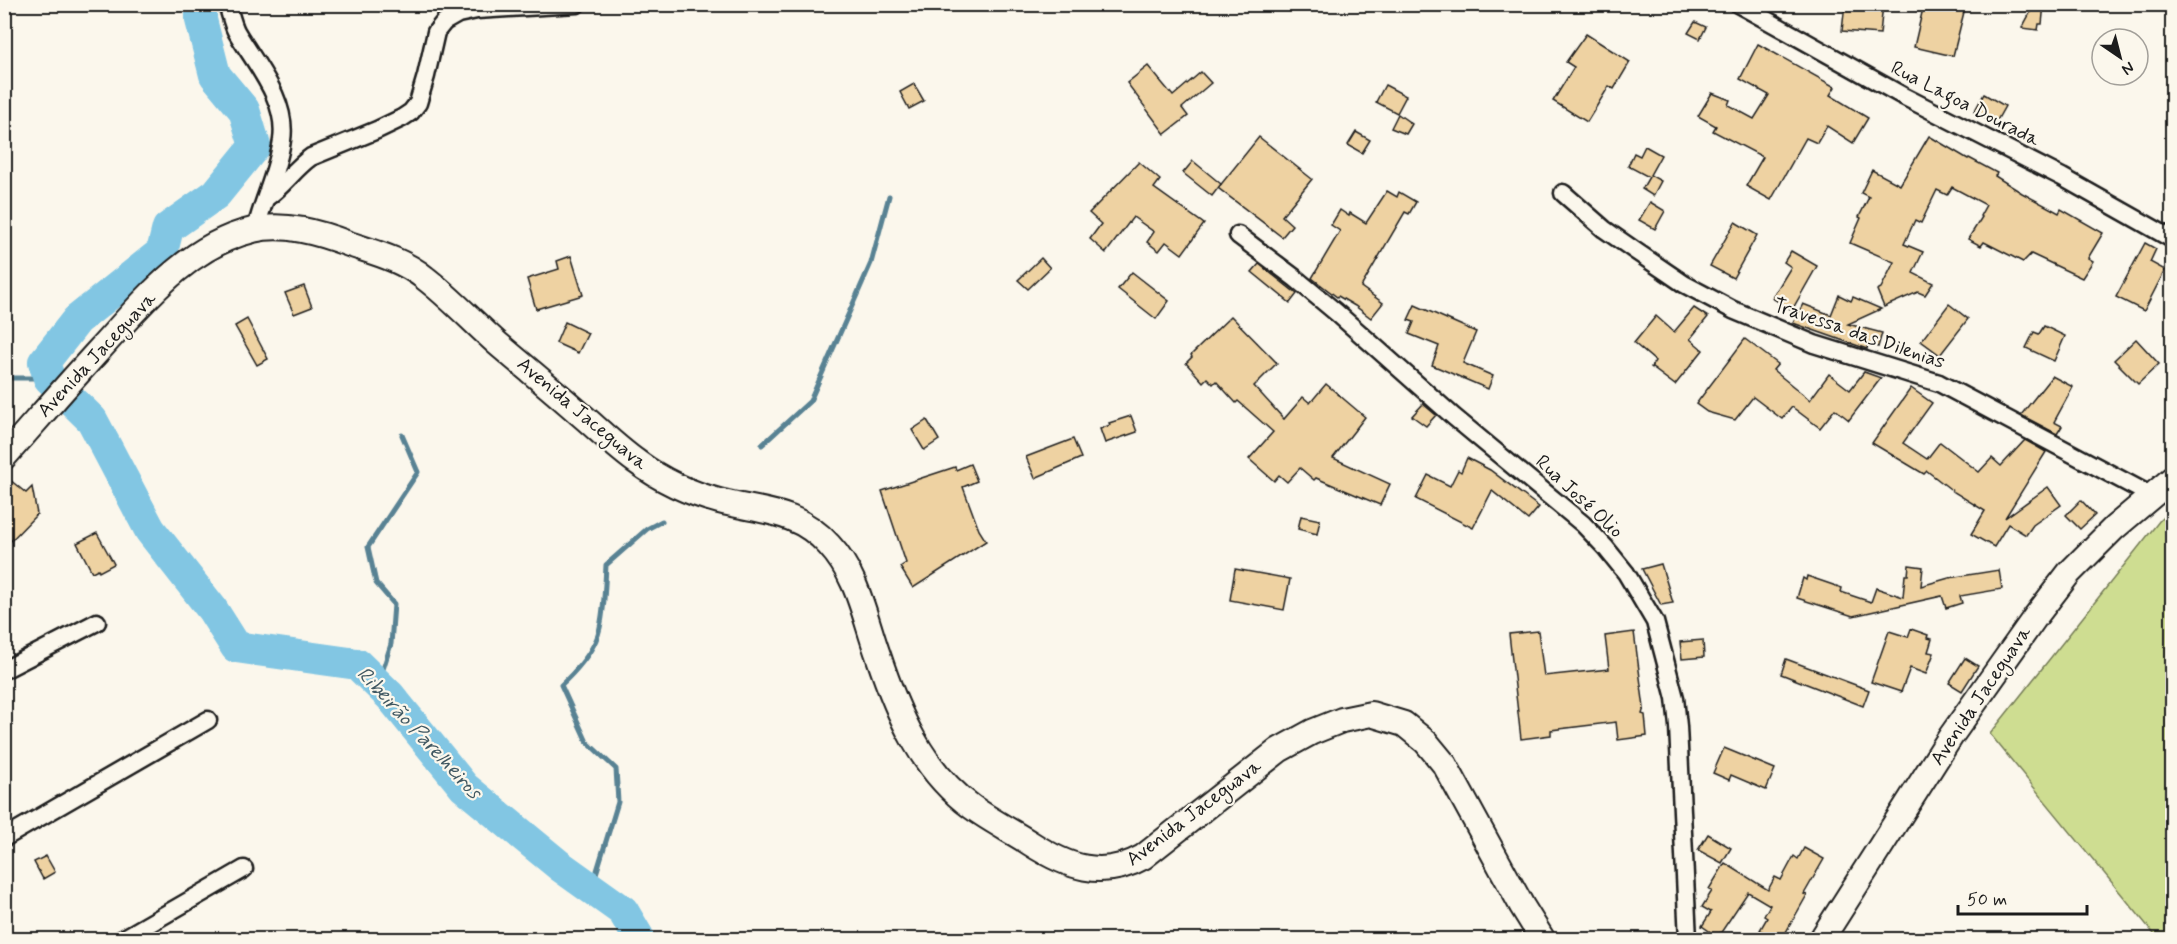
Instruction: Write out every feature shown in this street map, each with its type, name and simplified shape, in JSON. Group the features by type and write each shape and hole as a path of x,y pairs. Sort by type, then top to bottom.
{"main road":[{"name":"Avenida Jaceguava","path":"4,457 134,312 179,268 220,240 256,229 286,228 331,237 392,258 423,276 609,439 663,480 720,502 766,510 813,530 829,545 846,567 857,589 897,708 925,760 970,806 1038,848 1080,867 1114,869 1127,866 1279,750 1312,732 1342,720 1371,714 1404,724 1426,742 1444,765 1522,906 1543,939"},
{"name":"Avenida Jaceguava","path":"1821,939 1951,736 2036,616 2069,573 2114,528 2172,479"}],"street":[{"path":"227,4 235,28 273,93 282,115 283,137 279,157 256,229"},
{"path":"266,198 276,192 311,157 394,122 411,112 418,103 436,32 444,22 458,14 477,10 577,4"},
{"name":"Rua Lagoa Dourada","path":"1738,4 1893,90 2062,177 2172,239"},
{"name":"Travessa das Dilenias","path":"1563,194 1604,229 1637,252 1684,284 1733,310 1814,344 1939,382 2152,496"},
{"name":"Rua José Olio","path":"1238,235 1329,306 1454,417 1583,524 1626,573 1655,622 1675,698 1688,939"},
{"path":"4,670 97,621"},
{"path":"4,838 208,720"},
{"path":"121,939 244,869"}],"green space":[{"path":"2172,509 2172,939 2159,940 1990,734 2160,520"}],"building":[{"path":"1845,4 1883,4 1880,34 1842,31"},
{"path":"1924,4 1966,4 1953,56 1914,47"},
{"path":"2035,4 2044,4 2042,24 2039,24 2038,30 2022,28"},
{"path":"1695,22 1706,27 1700,39 1688,33"},
{"path":"1586,34 1630,62 1614,89 1609,86 1587,122 1553,101 1574,67 1566,62"},
{"path":"1758,44 1835,87 1830,95 1868,118 1853,143 1827,126 1817,143 1806,138 1771,200 1746,186 1763,157 1713,131 1716,126 1698,116 1712,93 1730,100 1728,105 1754,119 1769,95 1740,79"},
{"path":"1148,66 1173,96 1201,72 1211,83 1182,108 1188,116 1165,134 1127,83"},
{"path":"914,84 924,101 909,109 900,92"},
{"path":"1385,85 1406,96 1397,113 1376,102"},
{"path":"1984,94 2005,106 1995,124 1974,112"},
{"path":"1398,114 1412,124 1406,134 1391,128"},
{"path":"1356,132 1370,140 1362,153 1348,145"},
{"path":"1929,136 1997,173 1995,176 2022,193 2059,213 2061,209 2103,233 2088,258 2093,261 2082,278 2031,254 2023,262 1984,242 1981,246 1968,239 1982,217 1980,216 1986,205 1952,187 1947,195 1937,190 1921,223 1915,220 1904,244 1923,252 1913,273 1933,283 1925,295 1918,292 1884,307 1877,290 1881,288 1894,262 1850,243 1869,197 1861,193 1872,170 1900,185"},
{"path":"1259,137 1312,179 1282,216 1292,225 1282,237 1218,188"},
{"path":"1645,146 1661,155 1650,175 1661,181 1653,196 1642,189 1649,177 1628,166 1634,153 1640,156"},
{"path":"1193,161 1221,184 1212,196 1183,173"},
{"path":"1139,162 1160,180 1154,188 1204,224 1182,254 1166,242 1159,251 1147,242 1154,232 1133,217 1106,253 1090,239 1101,224 1089,213"},
{"path":"1387,191 1397,197 1399,192 1416,202 1409,214 1405,212 1361,287 1383,303 1371,318 1312,278 1340,231 1331,225 1340,210 1366,223"},
{"path":"1650,202 1665,211 1655,229 1639,220"},
{"path":"1735,222 1757,235 1733,278 1710,266"},
{"path":"2145,243 2156,249 2150,262 2165,270 2144,311 2116,297"},
{"path":"1791,251 1817,266 1792,310 1772,298 1791,267 1784,262"},
{"path":"571,256 583,295 536,309 527,279 559,269 557,261"},
{"path":"1041,258 1050,268 1028,289 1018,280"},
{"path":"1259,264 1297,294 1290,303 1252,272"},
{"path":"1132,272 1169,301 1156,319 1118,289"},
{"path":"304,286 312,307 294,314 285,293"},
{"path":"1839,295 1851,301 1853,297 1881,309 1848,324 1882,333 1878,347 1868,344 1867,349 1793,323 1803,304 1831,315"},
{"path":"1949,304 1968,319 1940,355 1921,341"},
{"path":"1415,305 1476,332 1463,363 1493,376 1488,389 1432,365 1439,346 1409,334 1414,322 1408,320"},
{"path":"1694,308 1708,317 1690,339 1703,350 1675,385 1651,367 1655,361 1634,343 1656,316 1674,332"},
{"path":"1231,316 1277,363 1254,386 1284,419 1303,397 1310,403 1326,384 1365,417 1333,458 1390,484 1380,505 1316,478 1314,480 1300,468 1287,482 1279,475 1274,481 1249,459 1273,432 1238,401 1236,403 1216,381 1213,384 1207,378 1203,382 1186,363 1192,357 1191,355"},
{"path":"247,319 268,359 257,365 235,326"},
{"path":"565,322 588,333 578,353 556,343"},
{"path":"2044,326 2065,336 2054,361 2026,348 2034,332 2039,334"},
{"path":"1745,339 1778,364 1773,370 1810,400 1829,374 1850,390 1864,372 1881,378 1849,420 1835,409 1820,428 1792,407 1782,419 1753,397 1735,420 1707,412 1696,404"},
{"path":"2136,339 2159,364 2138,384 2114,360"},
{"path":"2052,376 2073,387 2054,422 2062,426 2057,434 2021,415"},
{"path":"1911,388 1932,403 1903,443 1927,459 1940,442 1979,472 1992,458 2001,466 2025,440 2046,452 2005,518 2048,487 2061,505 2033,525 2026,535 2008,524 1994,547 1971,534 1985,511 1954,492 1927,471 1924,474 1872,443"},
{"path":"1423,404 1436,415 1426,426 1412,416"},
{"path":"1131,416 1137,432 1105,443 1100,429 1110,425 1109,423"},
{"path":"927,420 939,440 924,450 912,430"},
{"path":"1073,439 1081,458 1035,478 1026,457"},
{"path":"1467,458 1490,470 1539,507 1528,520 1492,491 1473,528 1416,499 1428,475 1450,486 1458,470 1461,472"},
{"path":"970,464 977,481 963,487 979,530 986,541 913,588 900,567 906,563 882,491"},
{"path":"4,475 26,493 32,487 37,514 4,548"},
{"path":"2081,500 2095,515 2080,529 2066,515"},
{"path":"1301,516 1320,520 1317,534 1298,529"},
{"path":"97,533 114,564 99,572 98,569 92,572 77,543"},
{"path":"1661,564 1673,603 1661,605 1642,569"},
{"path":"1909,565 1923,567 1921,586 1949,578 1999,570 2002,589 1960,596 1962,603 1946,608 1942,596 1853,616 1797,598 1803,578 1806,580 1807,576 1842,588 1841,592 1871,602 1876,588 1903,597 1905,575 1908,575"},
{"path":"1235,569 1290,579 1284,610 1230,600"},
{"path":"1911,629 1928,635 1927,638 1932,639 1928,652 1934,653 1926,674 1910,668 1901,692 1871,682 1889,631 1908,637"},
{"path":"1538,631 1544,676 1609,669 1605,636 1634,632 1644,708 1642,714 1645,715 1647,736 1618,740 1616,722 1551,730 1551,735 1521,739 1509,634"},
{"path":"1703,640 1704,657 1682,659 1680,642"},
{"path":"1965,658 1978,666 1962,691 1949,683"},
{"path":"1786,659 1869,690 1863,706 1781,674"},
{"path":"1724,748 1775,769 1766,790 1731,775 1729,780 1713,773"},
{"path":"1708,834 1731,848 1722,863 1698,850"},
{"path":"1804,848 1824,859 1782,939 1776,939 1760,930 1767,918 1764,916 1770,905 1748,892 1718,937 1702,926 1711,912 1702,907 1712,891 1709,889 1725,863 1768,890 1775,877 1781,880 1794,856 1798,859"},
{"path":"46,856 55,872 43,879 34,862"}],"waterway":[{"name":"Ribeirão Parelheiros","path":"201,4 201,20 215,75 244,110 255,146 216,194 168,228 162,252 77,320 44,362 49,378 92,420 150,530 212,609 236,647 357,664 390,696 464,787 560,866 623,911 640,940"},
{"path":"762,445 810,401 871,263 889,196"},
{"path":"4,378 49,378"},
{"path":"378,685 391,644 394,604 376,583 368,547 418,472 402,435"},
{"path":"592,887 618,802 616,769 587,742 561,685 585,659 599,633 604,604 606,565 647,529 662,521"}]}
